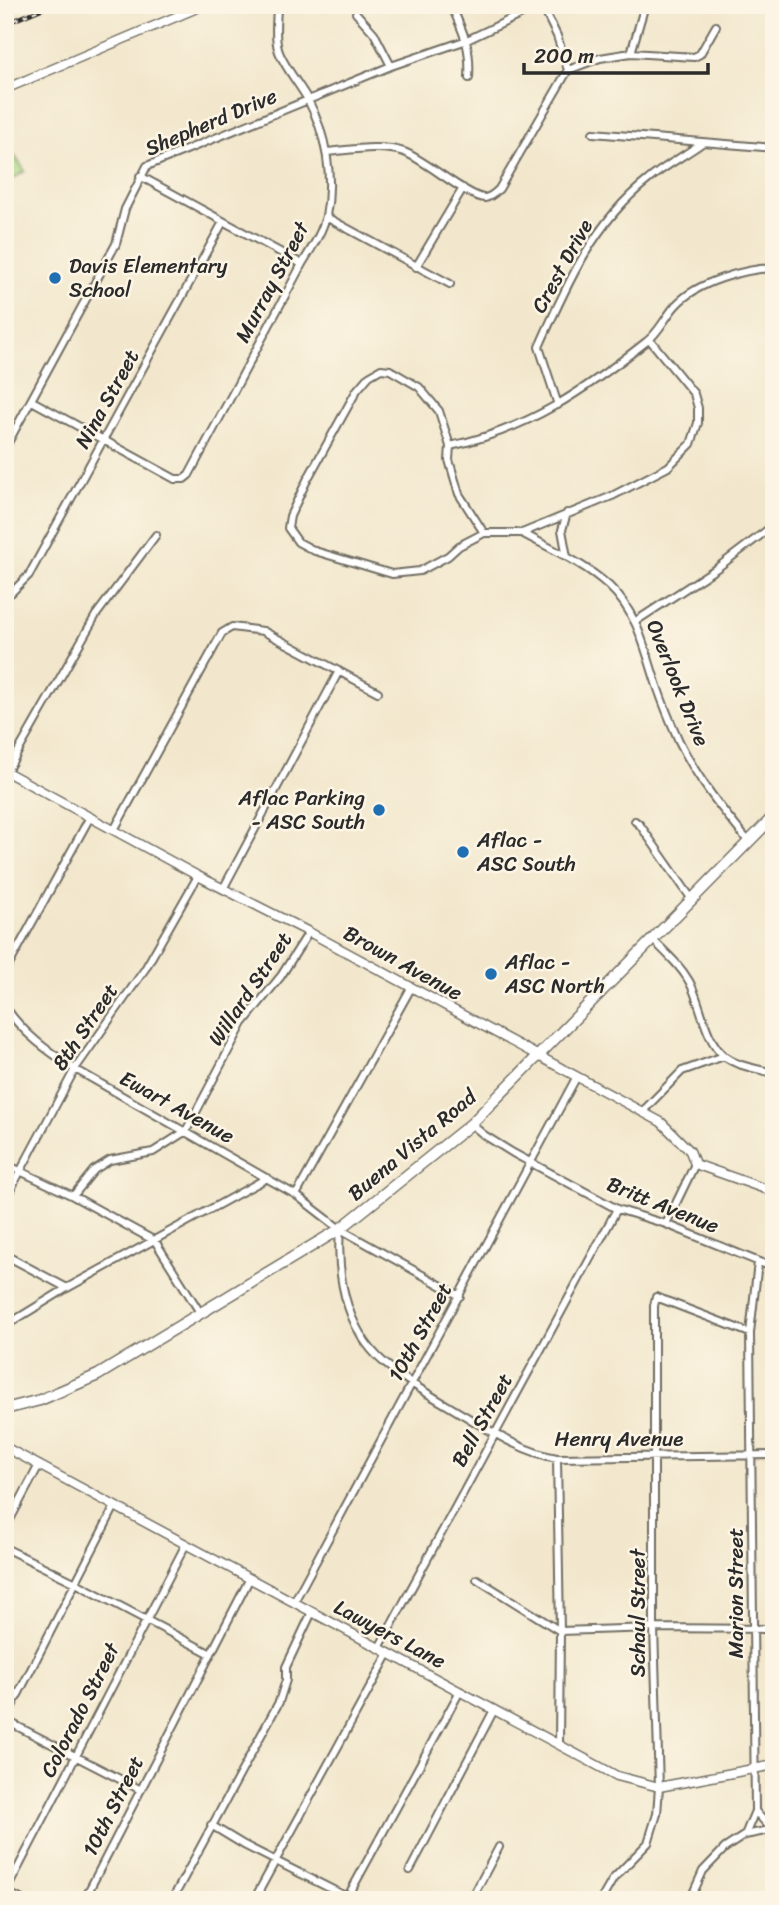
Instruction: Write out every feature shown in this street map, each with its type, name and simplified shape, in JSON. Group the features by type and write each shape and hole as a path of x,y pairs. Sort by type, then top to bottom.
{"main road":[{"name":"Buena Vista Road","path":"5,1409 40,1400 99,1375 340,1229 471,1125 774,816"}],"street":[{"path":"5,89 204,5"},
{"name":"Murray Street","path":"32,401 175,479 184,479 189,475 317,240 326,217 329,192 326,152 320,124 278,50 277,5"},
{"path":"451,5 467,40 470,56 469,78"},
{"path":"542,5 557,36 568,70"},
{"name":"Shepherd Drive","path":"5,448 116,244 125,209 140,176 148,166 391,66 467,40 542,5"},
{"path":"631,53 645,5"},
{"path":"356,13 374,33 391,66"},
{"path":"326,152 380,149 401,151 430,165 479,197 492,196 499,189 568,70 600,58 631,53 694,57 700,54 716,26"},
{"path":"593,133 771,148 774,139"},
{"name":"Crest Drive","path":"558,405 539,347 588,248 621,203 649,178 702,143"},
{"path":"140,176 302,264"},
{"path":"416,267 463,188"},
{"path":"326,217 450,284"},
{"name":"Nina Street","path":"5,592 11,593 29,575 223,222"},
{"path":"450,446 508,430 558,405 650,340 678,303 700,289 740,272 774,268"},
{"path":"484,533 459,494 449,460 450,446 439,411 419,387 390,370 381,369 357,390 290,516 288,528 298,542 315,551 392,574 420,571 484,533 522,533 612,496 668,467 691,444 698,423 698,408 694,394 650,340"},
{"path":"567,513 562,530 568,557"},
{"path":"636,621 717,568 774,525"},
{"name":"Overlook Drive","path":"522,533 568,557 610,587 636,621 658,689 679,741 714,802 749,842"},
{"path":"6,771 96,615 156,535"},
{"path":"114,830 222,633 232,627 263,631 378,692"},
{"path":"223,889 339,671"},
{"name":"Brown Avenue","path":"6,771 661,1122 690,1151 695,1164"},
{"path":"5,972 90,817"},
{"path":"635,821 691,898"},
{"name":"8th Street","path":"5,1200 75,1069 145,969 198,876"},
{"name":"Willard Street","path":"73,1196 94,1170 110,1160 153,1152 186,1131 243,1023 281,976 309,932"},
{"path":"653,940 676,962 689,980 711,1037 724,1056 748,1067 774,1073"},
{"path":"296,1195 411,988"},
{"name":"Ewart Avenue","path":"5,1006 42,1046 75,1069 296,1195 340,1229 460,1296"},
{"path":"642,1112 682,1071 724,1056"},
{"name":"10th Street","path":"294,1602 576,1078"},
{"name":"Britt Avenue","path":"471,1125 484,1135 617,1209 666,1224 774,1268"},
{"path":"5,1164 73,1196 155,1241 201,1314"},
{"path":"666,1224 695,1164 774,1192"},
{"path":"5,1326 67,1288 267,1178"},
{"name":"Bell Street","path":"379,1648 617,1209"},
{"name":"Henry Avenue","path":"340,1229 338,1248 342,1290 363,1339 377,1356 412,1383 495,1433 540,1455 557,1458 774,1455"},
{"path":"5,1255 67,1288"},
{"name":"Marion Street","path":"745,1835 755,1811 750,1333 758,1262"},
{"name":"Schaul Street","path":"601,1900 613,1879 648,1843 657,1814 659,1787 654,1628 656,1297 750,1333"},
{"name":"Lawyers Lane","path":"5,1447 617,1776 659,1787 774,1765"},
{"path":"557,1458 559,1744"},
{"path":"5,1529 39,1465"},
{"path":"116,1506 5,1720 141,1790"},
{"name":"Colorado Street","path":"6,1892 186,1544"},
{"path":"5,1548 212,1654"},
{"name":"10th Street","path":"84,1900 250,1578"},
{"path":"477,1579 560,1631 654,1628 774,1629"},
{"path":"172,1900 279,1702 286,1680 286,1667 312,1612"},
{"path":"254,1900 388,1653"},
{"path":"211,1825 349,1899 460,1691"},
{"path":"410,1870 494,1710"},
{"path":"755,1811 772,1831"},
{"path":"690,1900 703,1871 725,1848 745,1835 772,1831"},
{"path":"471,1900 499,1847"},
{"path":"6,1892 22,1900"}],"green space":[{"path":"5,142 25,171 5,184"}],"railway":[{"path":"5,24 51,5"}],"place":[{"name":"Davis Elementary School","path":"55,278"},
{"name":"Aflac Parking - ASC South","path":"379,810"},
{"name":"Aflac - ASC South","path":"463,852"},
{"name":"Aflac - ASC North","path":"491,974"}]}
